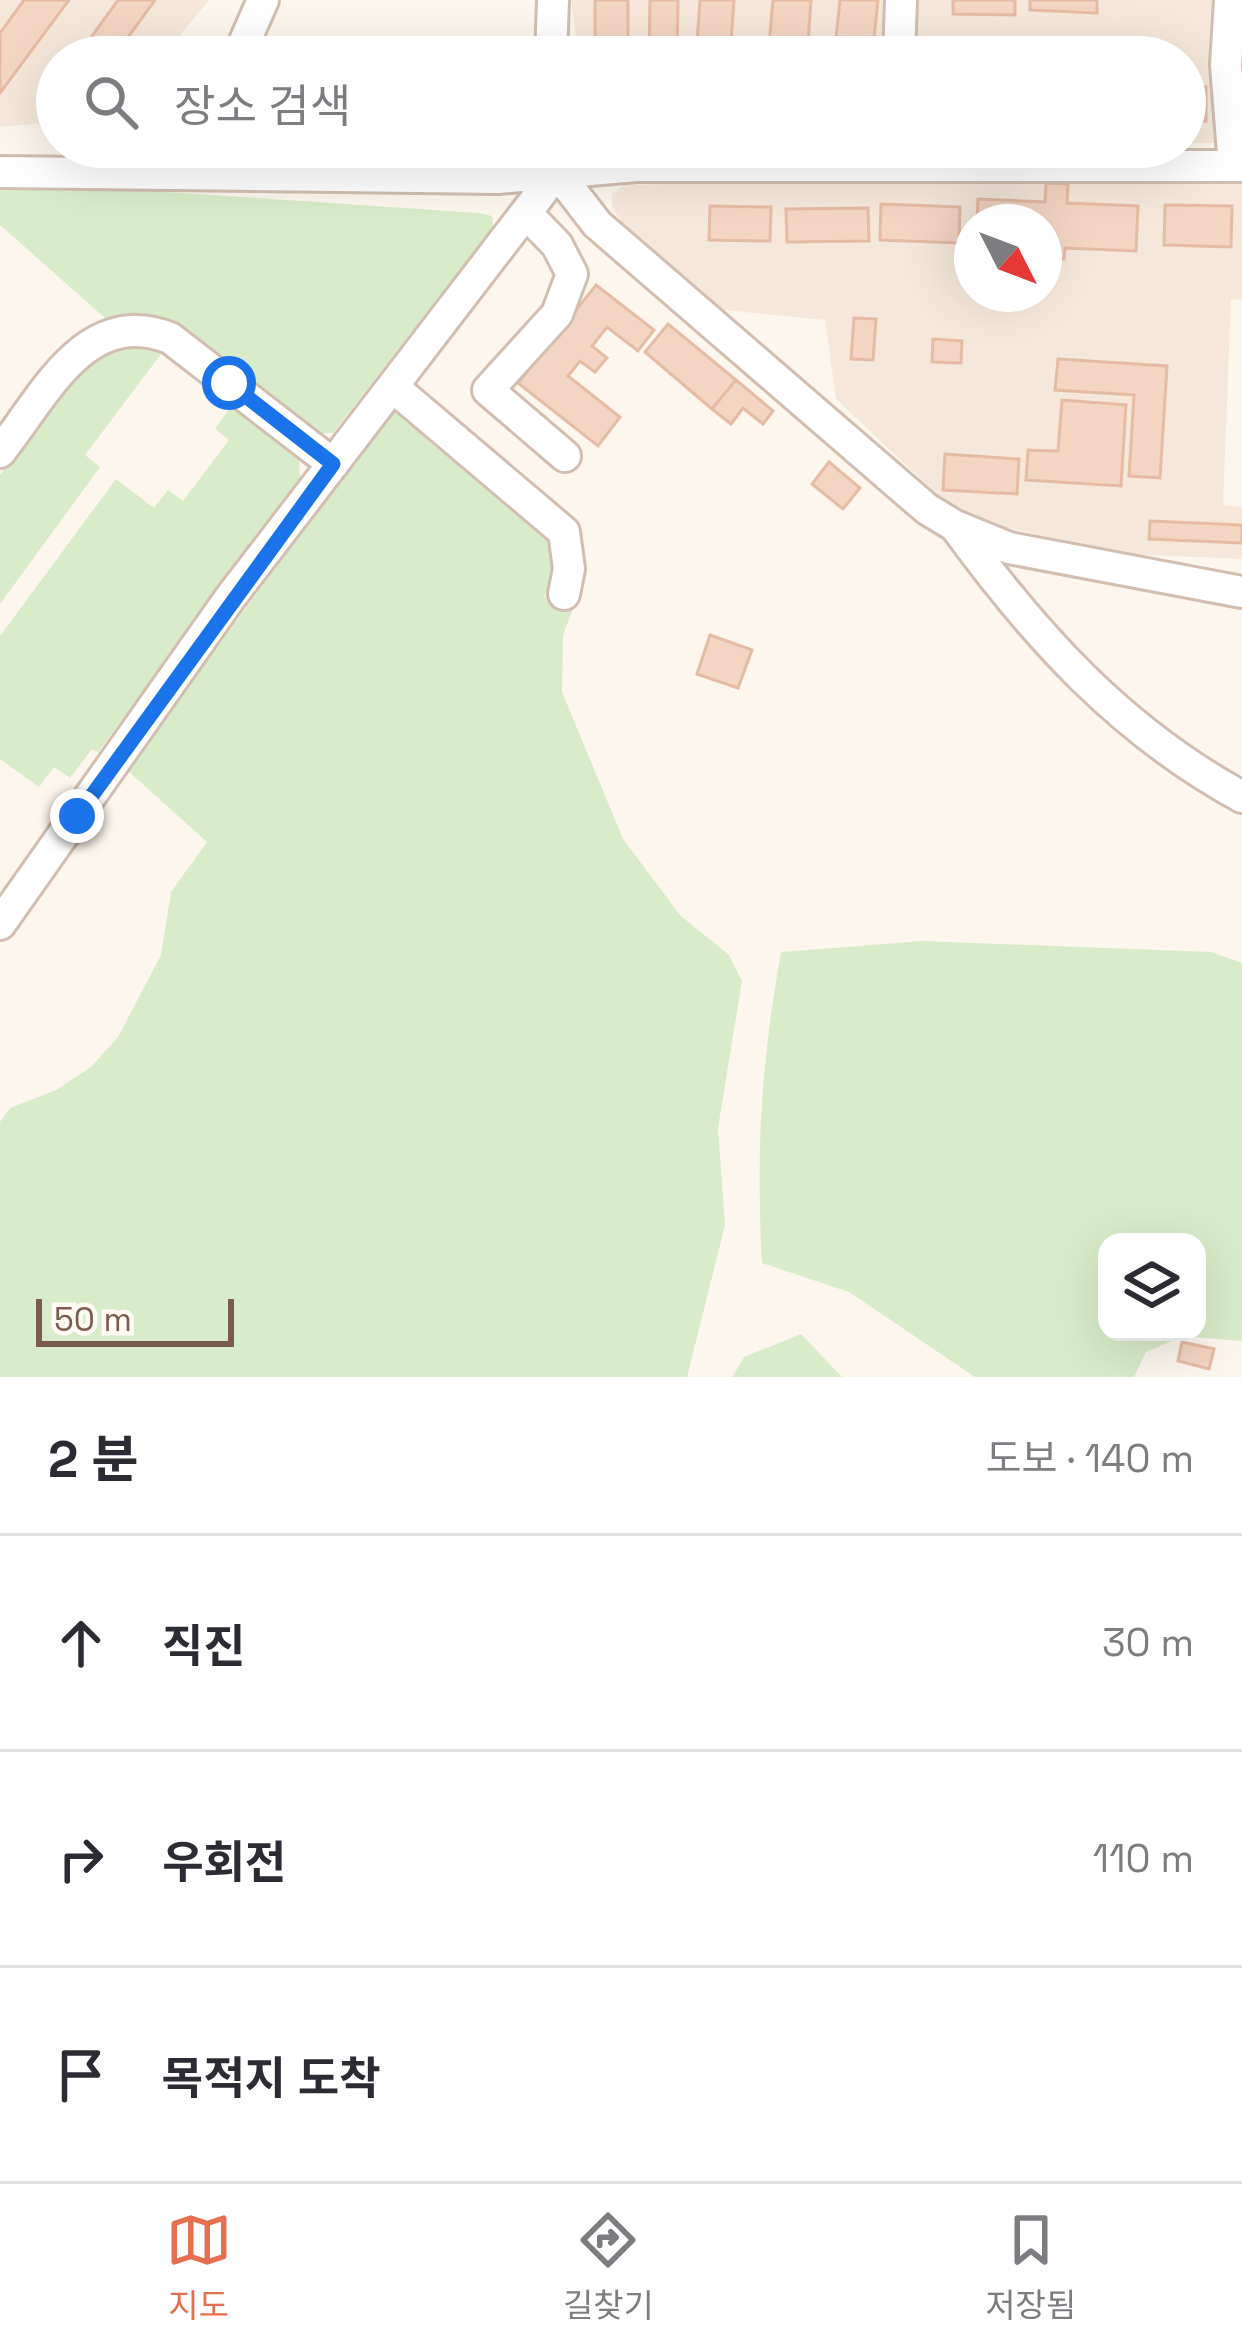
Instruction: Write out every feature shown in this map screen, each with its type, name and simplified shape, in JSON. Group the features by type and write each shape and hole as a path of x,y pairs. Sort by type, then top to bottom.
{"street":[{"path":"247,36 263,0"},
{"path":"552,36 553,0"},
{"path":"900,36 901,0"},
{"path":"1206,165 1238,166 1226,65 1229,0"},
{"path":"0,172 66,168"},
{"path":"332,168 498,178 530,168"},
{"path":"0,924 230,598 526,213 551,168"},
{"path":"561,168 597,224 927,509 1009,548 1242,592"},
{"path":"526,213 557,245 572,274 556,314 488,390 566,456"},
{"path":"0,452 95,338 122,328 146,328 170,338 333,464"},
{"path":"393,387 564,532 569,569 564,594"},
{"path":"955,526 1060,658 1124,719 1189,768 1242,796"}],"shaded area":[{"path":"0,0 209,0 179,36 36,36 36,124 0,127"},
{"path":"571,0 889,0 888,36 576,36"},
{"path":"914,0 1221,0 1221,143 1206,143 1206,36 913,36"},
{"path":"1047,175 1242,177 1242,299 1231,300 1223,505 1242,507 1242,559 1127,554 962,518 836,399 825,320 714,309 632,239 612,207 612,194 625,185"}],"green space":[{"path":"19,182 478,213 492,216 493,227 333,433 310,434 184,333 145,315 105,318 0,225 0,189"},
{"path":"121,341 164,350 85,455 100,467 0,604 0,475 92,355"},
{"path":"231,407 299,457 300,479 98,752 92,749 70,778 54,767 39,787 0,759 0,636 116,479 154,508 168,490 183,501 229,440 215,429"},
{"path":"394,407 545,529 555,563 544,597 573,609 563,635 562,692 623,839 681,916 729,955 742,981 718,1128 725,1225 687,1377 0,1377 0,1122 10,1108 56,1090 91,1067 118,1037 161,955 171,892 207,842 127,770"},
{"path":"923,941 1211,952 1242,963 1242,1341 1206,1338 1206,1233 1098,1233 1098,1341 1171,1341 1146,1352 1134,1377 975,1377 849,1292 762,1263 762,1107 781,952"},
{"path":"801,1334 842,1377 732,1377 744,1357"}],"building":[{"path":"24,0 69,0 42,36 36,36 36,44 0,93 0,33"},
{"path":"118,0 155,0 129,36 92,36"},
{"path":"595,0 628,0 628,36 595,36"},
{"path":"650,0 678,0 677,36 649,36"},
{"path":"700,0 734,0 731,36 697,36"},
{"path":"773,0 811,0 808,36 770,36"},
{"path":"840,0 878,0 874,36 836,36"},
{"path":"953,0 1015,0 1015,15 953,14"},
{"path":"1030,0 1097,0 1097,13 1030,10"},
{"path":"1046,183 1068,184 1067,203 1138,206 1136,251 1065,248 1062,259 1062,204 978,204 978,199 1045,202"},
{"path":"881,204 954,207 954,243 880,240"},
{"path":"1165,205 1232,206 1231,247 1164,245"},
{"path":"710,206 771,207 770,241 709,240"},
{"path":"868,208 869,241 787,242 786,209"},
{"path":"596,285 654,330 638,351 607,327 592,346 607,358 595,372 580,361 568,376 620,417 598,446 518,383"},
{"path":"854,318 876,319 873,360 851,359"},
{"path":"668,324 736,380 712,409 645,352"},
{"path":"933,339 962,341 961,363 932,362"},
{"path":"1058,359 1167,366 1160,478 1129,476 1134,395 1055,390"},
{"path":"736,380 773,411 763,424 743,408 731,424 712,409"},
{"path":"1062,400 1126,405 1121,486 1026,480 1028,450 1058,451"},
{"path":"945,454 1019,459 1017,494 943,490"},
{"path":"829,462 860,488 843,509 812,484"},
{"path":"1150,521 1242,525 1242,543 1149,539"},
{"path":"710,635 752,650 738,688 697,674"},
{"path":"1182,1342 1214,1349 1209,1369 1178,1361"}],"route":[{"path":"77,816 230,598 333,464 229,383"}]}
